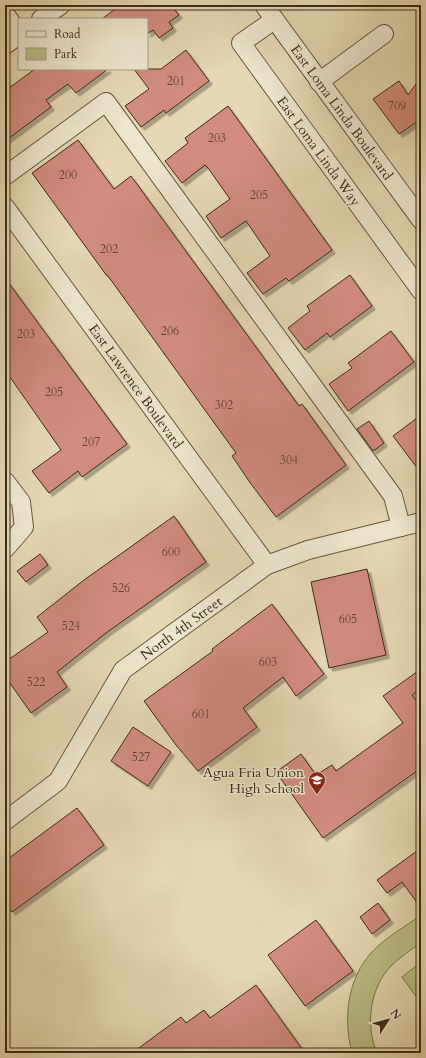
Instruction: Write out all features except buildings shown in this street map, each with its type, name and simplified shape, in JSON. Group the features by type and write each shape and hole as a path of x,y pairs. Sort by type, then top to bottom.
{"street":[{"path":"42,18 60,5"},
{"name":"East Loma Linda Boulevard","path":"264,5 421,220"},
{"path":"5,14 18,33"},
{"name":"East Loma Linda Way","path":"274,20 241,43 421,291"},
{"path":"319,82 384,34"},
{"path":"5,45 18,35"},
{"path":"5,176 106,102 393,496 401,527"},
{"name":"East Lawrence Boulevard","path":"5,207 267,565"},
{"path":"5,481 20,502 24,528 5,549"},
{"name":"North 4th Street","path":"5,822 58,781 123,670 267,565 308,550 421,522"}],"green space":[{"path":"421,915 421,943 391,966 378,985 374,996 371,1031 377,1053 352,1053 349,1040 348,1013 352,987 357,974 377,947"},
{"path":"421,962 421,1003 402,977"}],"place":[{"name":"Agua Fria Union High School","path":"317,795"}]}
